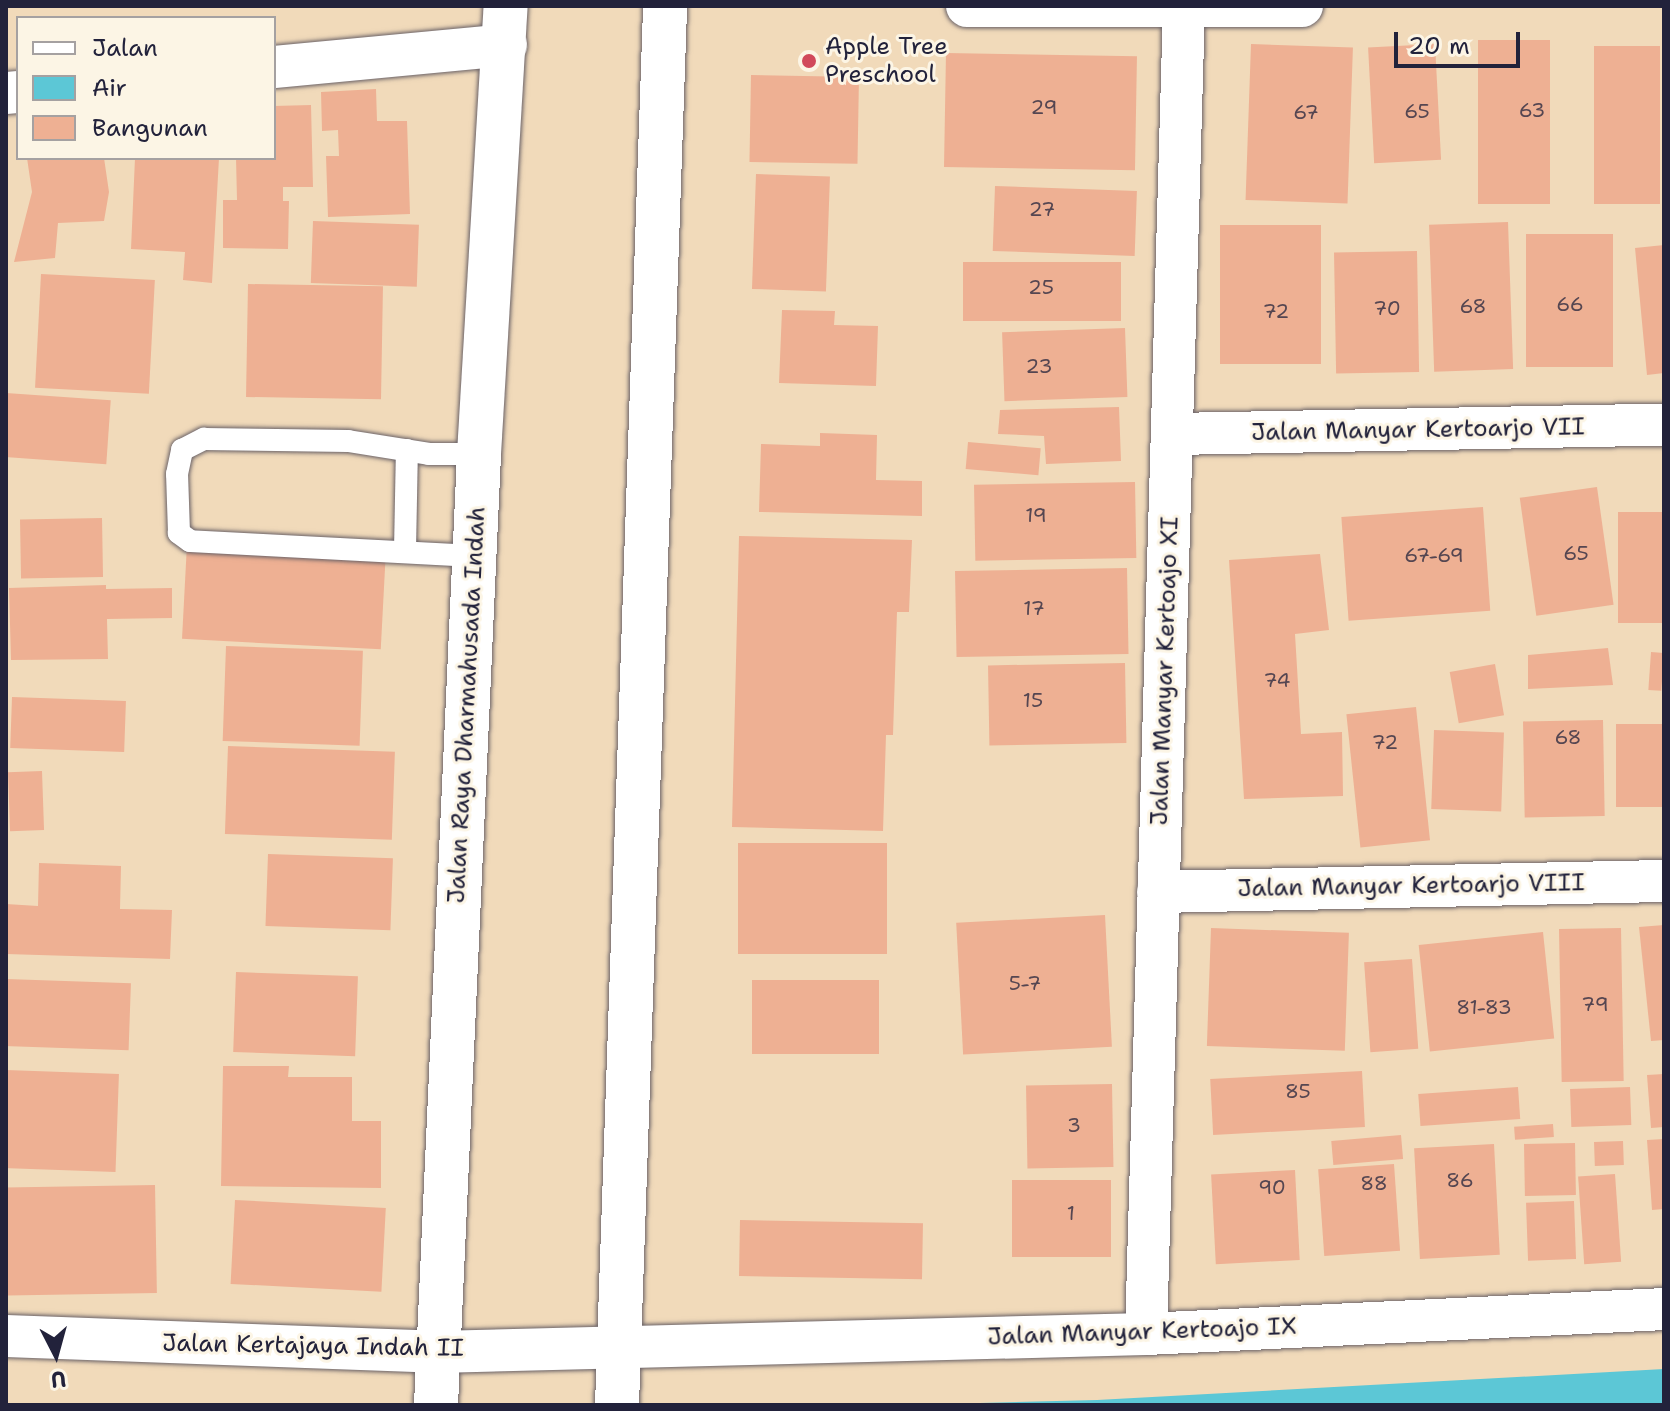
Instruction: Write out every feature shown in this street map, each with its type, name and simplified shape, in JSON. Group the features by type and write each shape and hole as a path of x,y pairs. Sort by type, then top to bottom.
{"main road":[{"path":"619,1376 665,6"},
{"name":"Jalan Raya Dharmahusada Indah","path":"436,1379 479,454 506,26"}],"street":[{"path":"967,6 1184,9 1302,6"},
{"name":"Jalan Manyar Kertoajo XI","path":"1146,1334 1184,9"},
{"path":"276,67 506,26"},
{"name":"Jalan Manyar Kertoarjo VII","path":"1173,434 1664,425"},
{"name":"Jalan Manyar Kertoarjo VIII","path":"1158,892 1664,881"},
{"name":"Jalan Manyar Kertoajo IX","path":"619,1376 1146,1334 1664,1309"},
{"name":"Jalan Kertajaya Indah II","path":"6,1336 436,1379 619,1376"}],"lane":[{"path":"474,556 190,541 179,533 177,474 182,450 204,439 348,441 407,450 479,454"},
{"path":"405,550 407,450"}],"water":[{"path":"1664,1369 1664,1405 902,1405 1097,1400"}],"building":[{"path":"1478,40 1550,40 1550,204 1478,204"},
{"path":"1251,44 1353,48 1347,203 1246,200"},
{"path":"1435,44 1441,160 1374,163 1368,48"},
{"path":"1594,46 1660,46 1660,204 1594,204"},
{"path":"946,53 1137,56 1135,170 944,167"},
{"path":"751,75 859,77 857,164 749,162"},
{"path":"376,89 377,121 407,121 410,214 328,217 326,156 339,156 338,130 322,131 321,92"},
{"path":"311,105 313,187 283,187 283,201 289,201 288,249 223,248 223,200 237,200 236,160 276,160 276,106"},
{"path":"27,160 104,160 109,192 104,221 58,223 55,258 14,262 32,192"},
{"path":"135,160 219,160 212,283 183,280 185,252 131,249"},
{"path":"756,174 830,177 826,292 752,289"},
{"path":"995,186 1137,191 1135,256 993,251"},
{"path":"313,221 419,225 417,287 311,283"},
{"path":"1508,222 1513,369 1434,372 1429,225"},
{"path":"1220,225 1321,225 1321,364 1220,364"},
{"path":"1526,234 1613,234 1613,367 1526,367"},
{"path":"1664,245 1664,373 1647,375 1635,248"},
{"path":"1417,251 1419,372 1336,373 1334,252"},
{"path":"963,262 1121,262 1121,321 963,321"},
{"path":"41,274 155,280 149,394 35,388"},
{"path":"248,284 383,286 381,399 246,397"},
{"path":"782,310 835,311 834,325 878,326 876,386 779,383"},
{"path":"1125,328 1127,397 1004,401 1002,332"},
{"path":"6,393 111,400 106,464 6,457"},
{"path":"1119,407 1121,461 1046,464 1044,436 998,434 1000,410"},
{"path":"820,433 877,435 876,480 922,481 922,516 759,512 761,444 820,446"},
{"path":"968,442 1041,448 1038,475 966,469"},
{"path":"1135,482 1136,558 975,561 974,485"},
{"path":"1597,487 1614,605 1536,616 1520,498"},
{"path":"1483,507 1490,611 1349,621 1341,517"},
{"path":"1618,512 1664,512 1664,623 1618,623"},
{"path":"102,518 103,577 21,578 20,519"},
{"path":"739,536 912,540 909,612 897,612 893,735 886,735 883,831 732,827"},
{"path":"187,544 386,554 381,649 182,639"},
{"path":"1320,554 1329,630 1295,634 1301,734 1342,732 1343,796 1244,799 1229,560"},
{"path":"1127,568 1129,654 957,657 955,571"},
{"path":"106,585 106,589 172,588 172,618 107,619 108,659 11,660 9,588"},
{"path":"226,646 363,651 360,746 223,741"},
{"path":"1608,648 1613,685 1528,689 1528,655"},
{"path":"1651,652 1664,653 1661,691 1648,690"},
{"path":"1125,663 1126,743 989,745 988,665"},
{"path":"1495,664 1504,715 1459,723 1450,672"},
{"path":"12,697 126,701 124,752 10,748"},
{"path":"1416,707 1430,840 1360,848 1346,714"},
{"path":"1603,720 1605,816 1525,817 1523,721"},
{"path":"1616,724 1664,724 1664,807 1616,807"},
{"path":"1434,730 1504,732 1501,811 1431,809"},
{"path":"228,746 395,752 392,840 225,834"},
{"path":"42,771 44,830 10,831 8,772"},
{"path":"738,843 887,843 887,954 738,954"},
{"path":"268,854 393,858 390,930 265,926"},
{"path":"39,863 121,866 120,909 172,910 170,959 6,954 6,904 38,906"},
{"path":"1105,915 1112,1047 963,1055 956,923"},
{"path":"1664,925 1664,1040 1651,1041 1639,927"},
{"path":"1211,928 1349,933 1345,1051 1207,1046"},
{"path":"1621,928 1624,1081 1562,1082 1559,929"},
{"path":"1543,932 1554,1038 1430,1051 1419,945"},
{"path":"1412,959 1418,1049 1370,1052 1364,962"},
{"path":"236,972 358,976 355,1056 233,1052"},
{"path":"6,979 131,983 129,1050 6,1046"},
{"path":"752,980 879,980 879,1054 752,1054"},
{"path":"223,1066 289,1066 288,1077 352,1077 352,1121 381,1121 381,1188 221,1186"},
{"path":"6,1070 119,1074 116,1172 6,1168"},
{"path":"1362,1071 1365,1127 1213,1135 1210,1079"},
{"path":"1664,1074 1664,1127 1651,1128 1647,1075"},
{"path":"1112,1084 1113,1167 1027,1168 1026,1086"},
{"path":"1518,1087 1520,1119 1420,1126 1418,1094"},
{"path":"1630,1087 1631,1125 1571,1127 1570,1089"},
{"path":"1553,1124 1554,1137 1515,1140 1514,1127"},
{"path":"1401,1135 1403,1159 1333,1165 1331,1141"},
{"path":"1664,1139 1664,1209 1652,1210 1647,1140"},
{"path":"1623,1141 1624,1165 1595,1166 1594,1142"},
{"path":"1575,1143 1576,1195 1525,1196 1524,1144"},
{"path":"1494,1144 1500,1255 1420,1259 1414,1148"},
{"path":"1394,1164 1400,1251 1324,1256 1318,1169"},
{"path":"1295,1170 1300,1260 1216,1264 1211,1174"},
{"path":"1615,1174 1621,1262 1584,1264 1578,1177"},
{"path":"1012,1180 1111,1180 1111,1257 1012,1257"},
{"path":"155,1185 157,1293 8,1296 6,1188"},
{"path":"235,1200 386,1208 381,1292 231,1284"},
{"path":"1574,1201 1576,1259 1528,1261 1526,1203"},
{"path":"740,1220 923,1223 922,1279 739,1276"}],"place":[{"name":"Apple Tree Preschool","path":"809,61"}]}
